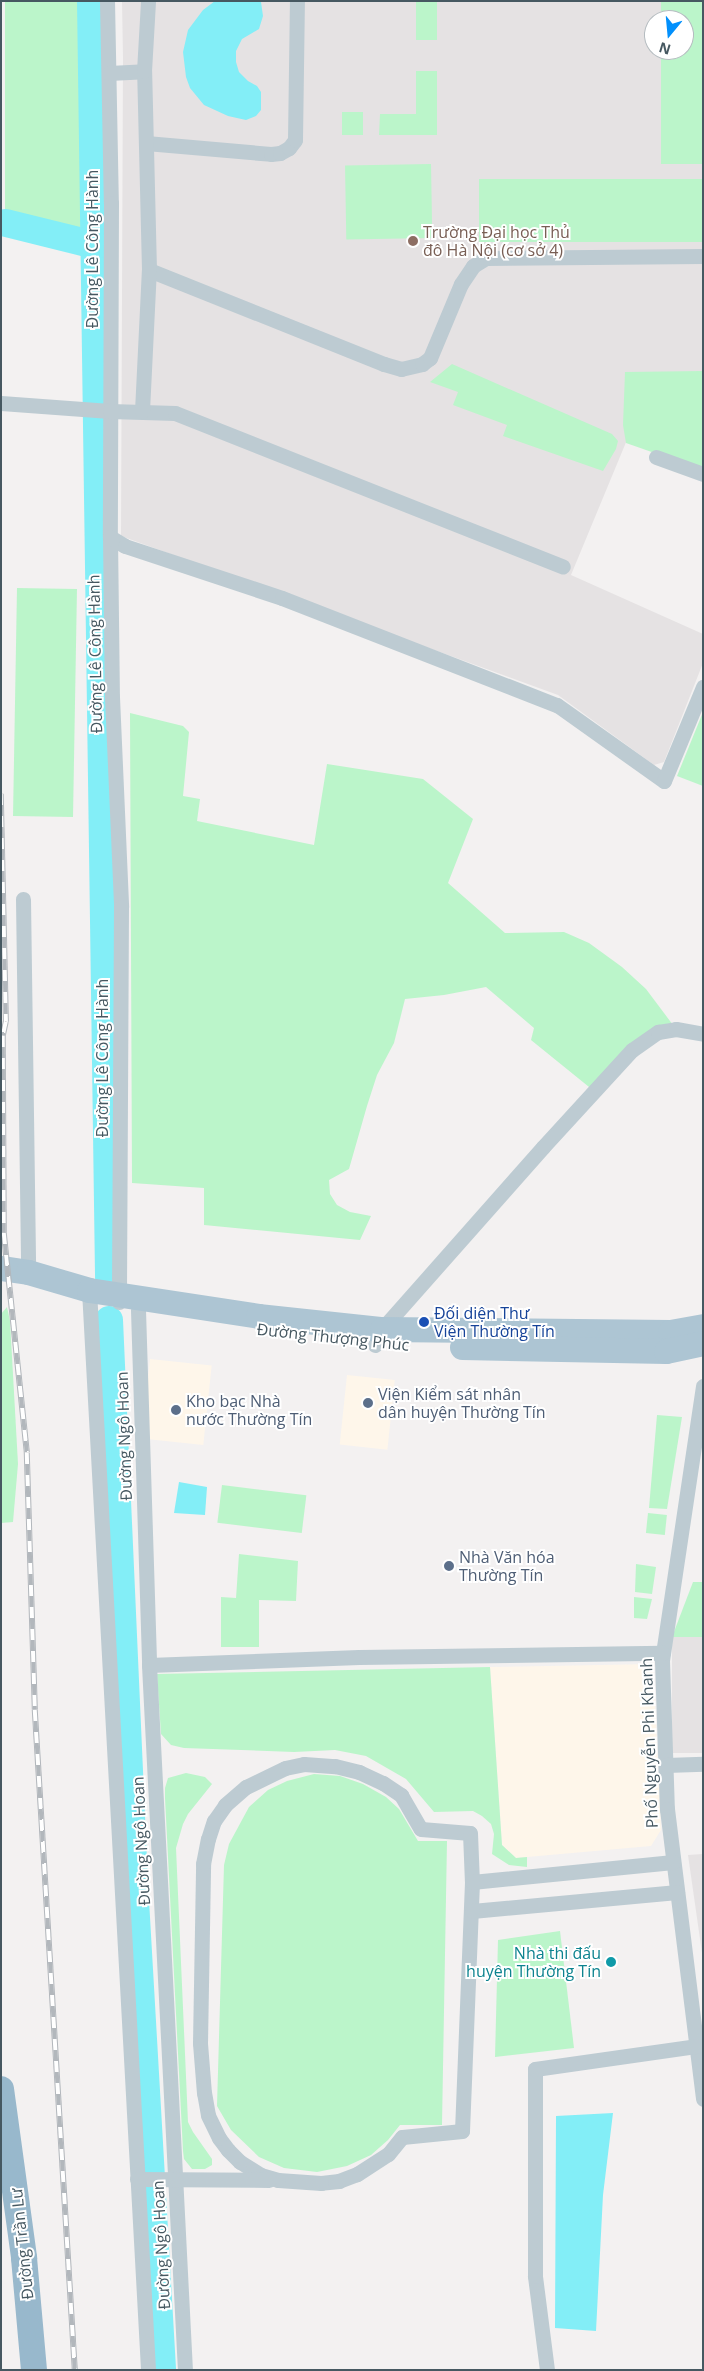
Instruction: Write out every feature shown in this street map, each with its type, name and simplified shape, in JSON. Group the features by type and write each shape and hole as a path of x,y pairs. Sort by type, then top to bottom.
{"highway":[{"name":"Đường Trần Lư","path":"1,2089 24,2258 34,2370"}],"main road":[{"name":"Đường Thượng Phúc","path":"1,1268 28,1272 125,1303 258,1331 666,1351 703,1343"},
{"name":"Đường Thượng Phúc","path":"379,1337 670,1332 703,1326"}],"street":[{"name":"Đường Lê Công Hành","path":"107,1 111,258 106,411 112,697 121,907 125,1303"},
{"path":"142,411 149,270 144,72 148,1"},
{"path":"146,143 271,154 280,154 289,148 295,140 297,1"},
{"path":"109,73 144,72"},
{"path":"149,270 384,364 401,369 422,364 430,358 467,272 479,261 486,258 703,256"},
{"path":"1,403 178,414 563,567"},
{"path":"656,457 703,474"},
{"path":"110,537 125,546 282,598 557,705 664,781 703,687"},
{"path":"23,899 28,1272"},
{"path":"379,1337 543,1147 632,1050 658,1032 676,1029 703,1034"},
{"path":"89,1290 148,2370"},
{"name":"Đường Ngô Hoan","path":"125,1303 149,1665 185,2370"},
{"name":"Phố Nguyễn Phi Khanh","path":"703,1386 663,1653 667,1809 677,1892 699,2025 697,2046 703,2099"},
{"path":"149,1665 359,1657 663,1653"},
{"path":"137,2179 278,2180 321,2183 338,2181 357,2174 388,2154 402,2137 462,2131 472,1911 470,1833 421,1828 402,1796 358,1772 336,1766 304,1764 285,1768 246,1787 225,1804 214,1821 203,1864 200,2043 204,2094 208,2115 219,2138 240,2162 261,2176 278,2180"},
{"path":"666,1765 703,1764"},
{"path":"472,1882 673,1862"},
{"path":"472,1911 677,1892"},
{"path":"547,2370 535,2276 535,2069 697,2046"}],"shaded area":[{"name":"Trường Đại học Thủ đô Hà Nội (cơ sở 4)","path":"122,1 703,1 703,452 634,423 571,575 703,634 703,663 664,762 654,765 558,695 121,536"},
{"path":"150,1359 212,1365 203,1445 142,1439"},
{"path":"347,1375 395,1380 387,1450 340,1445"},
{"path":"672,1637 703,1637 703,1753 672,1753"},
{"path":"653,1664 661,1830 651,1846 516,1858 502,1845 490,1667"},
{"path":"703,1854 703,1960 688,1855"}],"green space":[{"path":"5,1 82,1 82,234 5,234"},
{"path":"416,1 437,1 437,40 416,40"},
{"path":"661,1 703,1 703,164 661,164 661,60 694,60 694,10 661,10"},
{"path":"416,71 437,71 437,135 379,135 380,114 416,114"},
{"path":"342,112 363,112 363,135 342,135"},
{"path":"431,164 432,238 346,239 345,166"},
{"path":"479,179 703,179 703,242 479,242"},
{"path":"452,364 612,434 618,441 616,449 603,471 503,436 507,425 453,405 458,392 430,382"},
{"path":"703,371 703,470 626,443 623,425 625,372"},
{"path":"17,588 77,589 73,817 13,816"},
{"path":"703,712 703,786 677,776"},
{"path":"130,713 183,726 189,732 183,796 200,799 197,821 314,845 327,764 423,779 473,819 448,883 505,933 564,932 589,943 622,967 646,989 676,1029 658,1032 594,1091 531,1040 534,1028 486,987 444,995 405,999 394,1043 377,1075 349,1169 329,1180 330,1194 337,1205 350,1212 371,1216 360,1240 204,1225 204,1188 132,1183"},
{"path":"7,1307 10,1321 18,1464 13,1522 1,1523 1,1314"},
{"path":"657,1415 682,1417 667,1509 649,1508"},
{"path":"222,1485 306,1495 302,1533 217,1523"},
{"path":"648,1513 667,1515 665,1535 646,1533"},
{"path":"239,1554 298,1561 296,1601 259,1600 259,1647 221,1647 221,1597 236,1598"},
{"path":"636,1564 656,1567 652,1594 635,1592"},
{"path":"693,1582 703,1582 703,1637 672,1637"},
{"path":"634,1597 652,1599 647,1619 634,1618"},
{"path":"490,1667 502,1845 516,1858 527,1857 527,1867 509,1865 492,1854 494,1834 491,1824 482,1816 473,1811 434,1812 406,1779 366,1756 335,1750 294,1752 184,1748 171,1745 161,1734 157,1674"},
{"path":"186,1773 205,1777 212,1784 188,1814 176,1848 188,2122 212,2159 212,2165 205,2169 192,2169 184,2159 183,2151 165,1798 168,1778"},
{"path":"314,1774 340,1776 363,1784 386,1797 399,1809 418,1841 447,1841 442,2125 400,2125 388,2140 371,2155 347,2166 317,2172 284,2168 259,2157 231,2130 217,2106 224,1865 229,1844 249,1807 268,1790 287,1781"},
{"path":"560,1931 574,2048 495,2057 498,1940"}],"water":[{"path":"215,1 261,2 263,16 259,29 242,39 236,51 236,62 239,72 248,81 257,86 261,92 261,110 256,116 246,120 228,116 204,105 190,88 186,77 183,52 188,30 203,10"},
{"path":"179,1482 207,1487 205,1515 174,1513"},
{"path":"613,2113 603,2195 596,2331 555,2328 556,2116"}],"waterway":[{"path":"91,1 109,1282"},
{"path":"6,223 95,245"},
{"path":"109,1320 134,1883 162,2370"}],"railway":[{"path":"1,794 6,1022 3,1036 4,1233 27,1453 35,1710 75,2370"}],"place":[{"name":"Trường Đại học Thủ đô Hà Nội (cơ sở 4)","path":"413,241"},
{"name":"Đối diện Thư Viện Thường Tín","path":"424,1322"},
{"name":"Viện Kiểm sát nhân dân huyện Thường Tín","path":"368,1403"},
{"name":"Kho bạc Nhà nước Thường Tín","path":"176,1410"},
{"name":"Nhà Văn hóa Thường Tín","path":"449,1566"},
{"name":"Nhà thi đấu huyện Thường Tín","path":"611,1962"}]}
